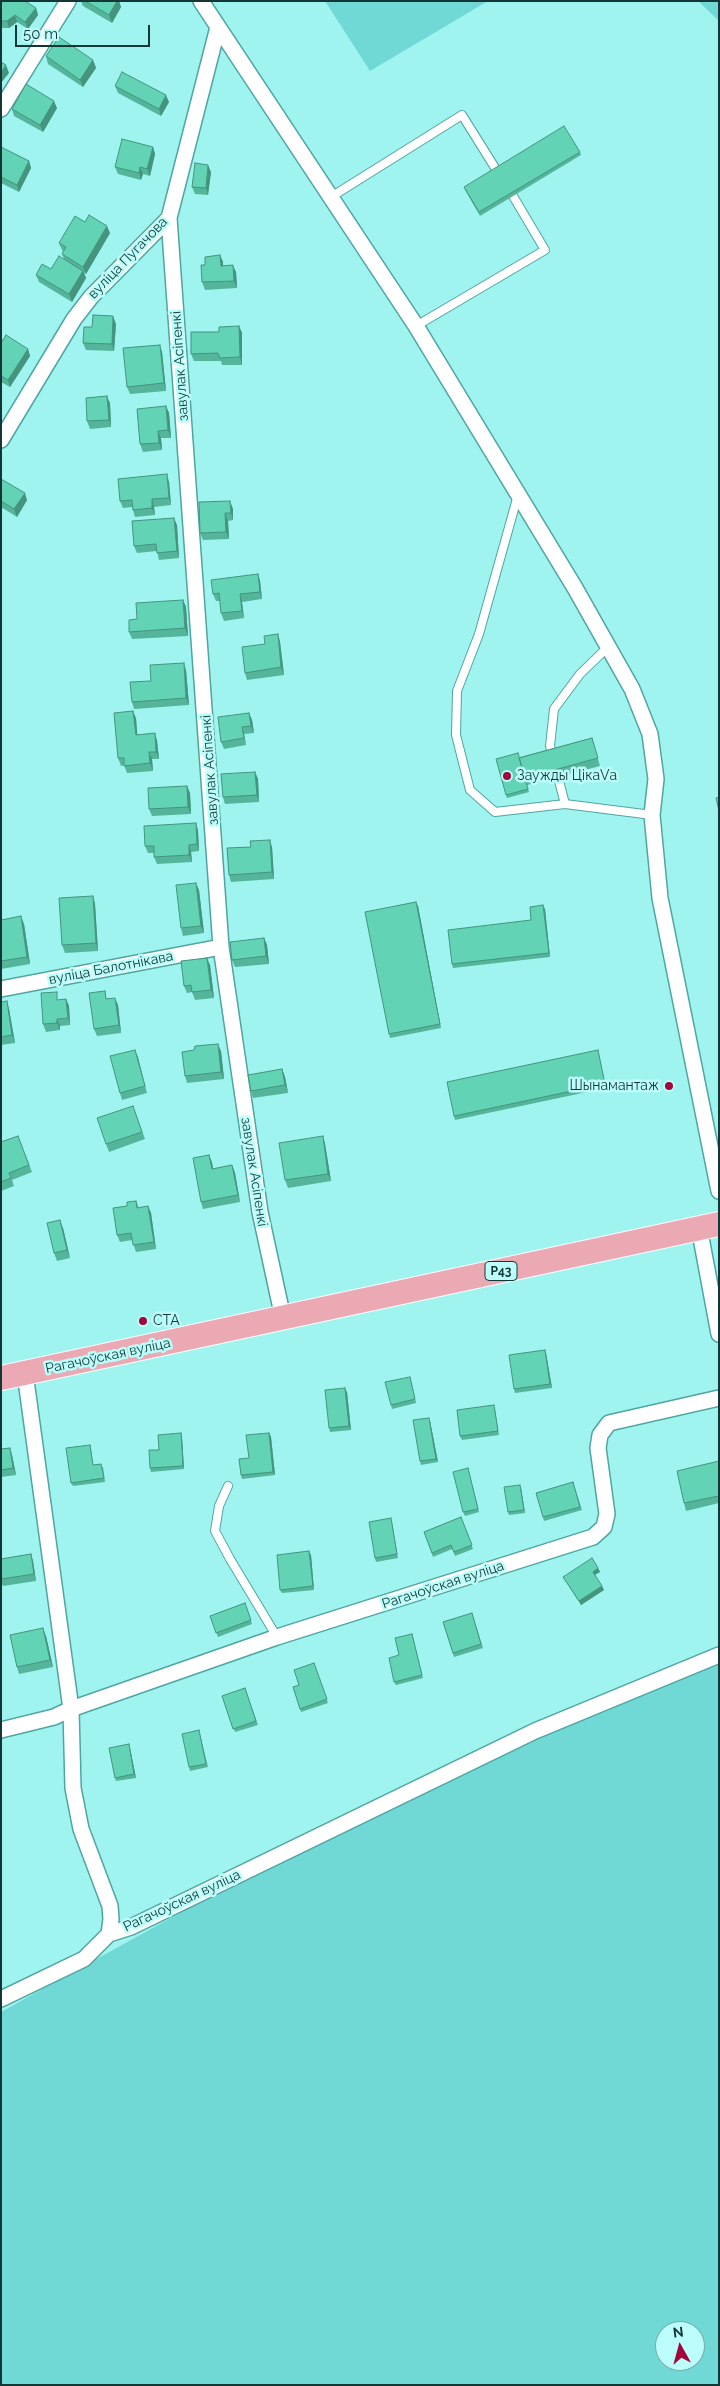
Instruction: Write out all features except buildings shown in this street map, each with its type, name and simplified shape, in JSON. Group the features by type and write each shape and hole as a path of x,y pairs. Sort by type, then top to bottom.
{"main road":[{"name":"Рагачоўская вуліца","path":"1,1378 709,1226"}],"street":[{"path":"1,109 68,1"},
{"path":"201,1 416,326 609,646 632,689 650,734 656,779 652,815 660,898 719,1191"},
{"name":"вуліца Пугачова","path":"1,440 74,319 90,297 169,218 218,27"},
{"name":"завулак Асіпенкі","path":"169,218 222,946 260,1212 283,1318"},
{"name":"вуліца Балотнікава","path":"1,988 222,946"},
{"path":"709,1226 719,1334"},
{"name":"Рагачоўская вуліца","path":"25,1373 71,1709 73,1788 81,1829 110,1906 111,1919 108,1934"},
{"name":"Рагачоўская вуліца","path":"1,1730 54,1717 71,1709 277,1637 592,1537 604,1527 606,1514 598,1448 600,1435 609,1423 719,1398"},
{"name":"Рагачоўская вуліца","path":"1,1999 84,1959 108,1934 140,1922 535,1731 719,1656"}],"lane":[{"path":"331,197 462,115 497,171"},
{"path":"416,326 545,250 514,196"},
{"path":"518,495 479,634 457,691 456,735 470,790 495,812 565,804 652,815"},
{"path":"553,757 550,746 554,709 580,674 609,646"},
{"path":"558,777 565,804"},
{"path":"228,1486 219,1506 215,1531 277,1637"}],"shaded area":[{"path":"325,1 488,1 370,71"},
{"path":"698,1 719,1 719,21"},
{"path":"719,1662 719,2385 1,2385 1,2012 232,1884 539,1733"}],"place":[{"name":"Заужды ЦікаVа","path":"507,776"},
{"name":"Шынамантаж","path":"669,1086"},
{"name":"СТА","path":"143,1321"}]}
